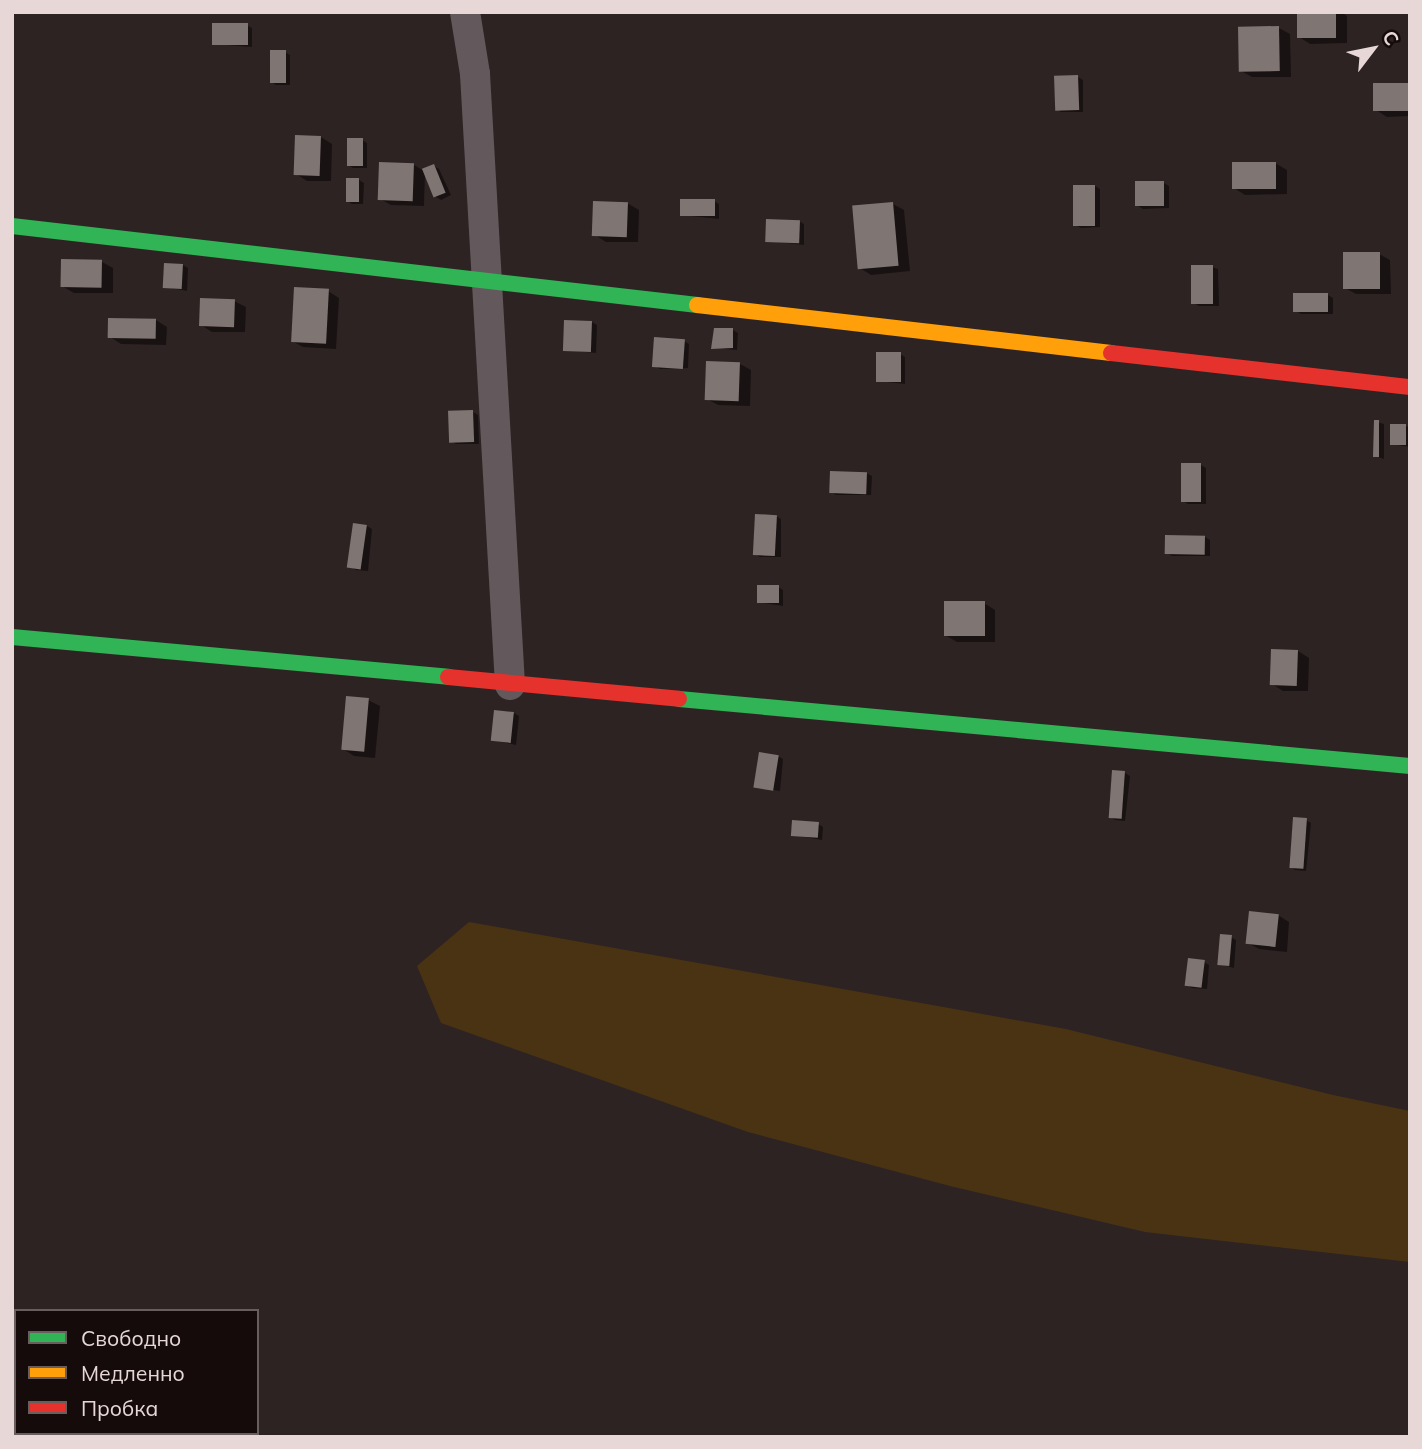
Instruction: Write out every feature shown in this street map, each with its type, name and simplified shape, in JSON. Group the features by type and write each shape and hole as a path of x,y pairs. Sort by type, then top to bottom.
{"street":[{"path":"465,12 475,74 510,685"},
{"path":"12,226 1410,387"},
{"path":"12,638 1410,766"}],"shaded area":[{"path":"469,922 1066,1029 1333,1095 1410,1111 1410,1262 1145,1232 950,1186 748,1132 441,1023 417,966"},
{"path":"12,1388 14,1435 239,1437 12,1437"}],"building":[{"path":"1297,12 1336,12 1336,38 1297,38"},
{"path":"212,23 248,23 248,45 212,45"},
{"path":"1279,26 1280,71 1239,72 1238,27"},
{"path":"270,50 286,50 286,83 270,83"},
{"path":"1078,75 1079,110 1055,111 1054,76"},
{"path":"1373,83 1410,83 1410,111 1373,111"},
{"path":"295,135 321,136 320,176 294,175"},
{"path":"347,138 363,138 363,166 347,166"},
{"path":"379,162 414,163 413,201 378,200"},
{"path":"1232,162 1276,162 1276,189 1232,189"},
{"path":"434,164 446,193 434,198 422,169"},
{"path":"346,178 359,178 359,202 346,202"},
{"path":"1135,181 1164,181 1164,206 1135,206"},
{"path":"1073,185 1095,185 1095,226 1073,226"},
{"path":"680,199 715,199 715,216 680,216"},
{"path":"593,201 628,202 627,237 592,236"},
{"path":"893,202 899,266 858,269 852,206"},
{"path":"766,219 800,220 799,243 765,242"},
{"path":"1343,252 1380,252 1380,289 1343,289"},
{"path":"61,259 102,260 102,288 61,287"},
{"path":"164,263 183,264 182,289 163,288"},
{"path":"1191,265 1213,265 1213,304 1191,304"},
{"path":"294,287 329,289 326,344 291,342"},
{"path":"1293,293 1328,293 1328,312 1293,312"},
{"path":"200,298 235,299 234,327 199,326"},
{"path":"108,318 156,319 156,339 108,338"},
{"path":"564,320 592,321 591,352 563,351"},
{"path":"714,328 733,328 733,348 711,349"},
{"path":"654,337 685,339 683,369 652,367"},
{"path":"876,352 901,352 901,382 876,382"},
{"path":"706,361 740,362 739,401 705,400"},
{"path":"473,410 474,442 449,443 448,411"},
{"path":"1374,420 1379,420 1379,457 1373,457"},
{"path":"1390,424 1406,424 1406,445 1390,445"},
{"path":"1181,463 1201,463 1201,502 1181,502"},
{"path":"830,471 867,472 866,494 829,493"},
{"path":"755,514 777,515 775,556 753,555"},
{"path":"353,523 367,525 361,570 347,568"},
{"path":"1165,535 1205,536 1205,555 1165,554"},
{"path":"757,585 779,585 779,603 757,603"},
{"path":"944,601 985,601 985,636 944,636"},
{"path":"1271,649 1298,650 1297,686 1270,685"},
{"path":"346,696 369,698 364,752 341,750"},
{"path":"494,710 514,712 511,743 491,741"},
{"path":"759,752 779,755 773,791 753,788"},
{"path":"1112,770 1125,771 1122,819 1109,818"},
{"path":"1293,817 1307,818 1303,869 1289,868"},
{"path":"792,820 819,822 818,838 791,836"},
{"path":"1249,911 1279,914 1275,947 1246,944"},
{"path":"1220,934 1232,935 1229,966 1217,965"},
{"path":"1188,958 1205,960 1201,988 1185,986"}],"traffic: fast":[{"path":"12,226 697,305"},
{"path":"12,637 448,677"},
{"path":"679,699 1410,766"}],"traffic: slow":[{"path":"697,305 1111,353"}],"traffic: jam":[{"path":"1111,353 1410,387"},
{"path":"448,677 679,699"}]}
